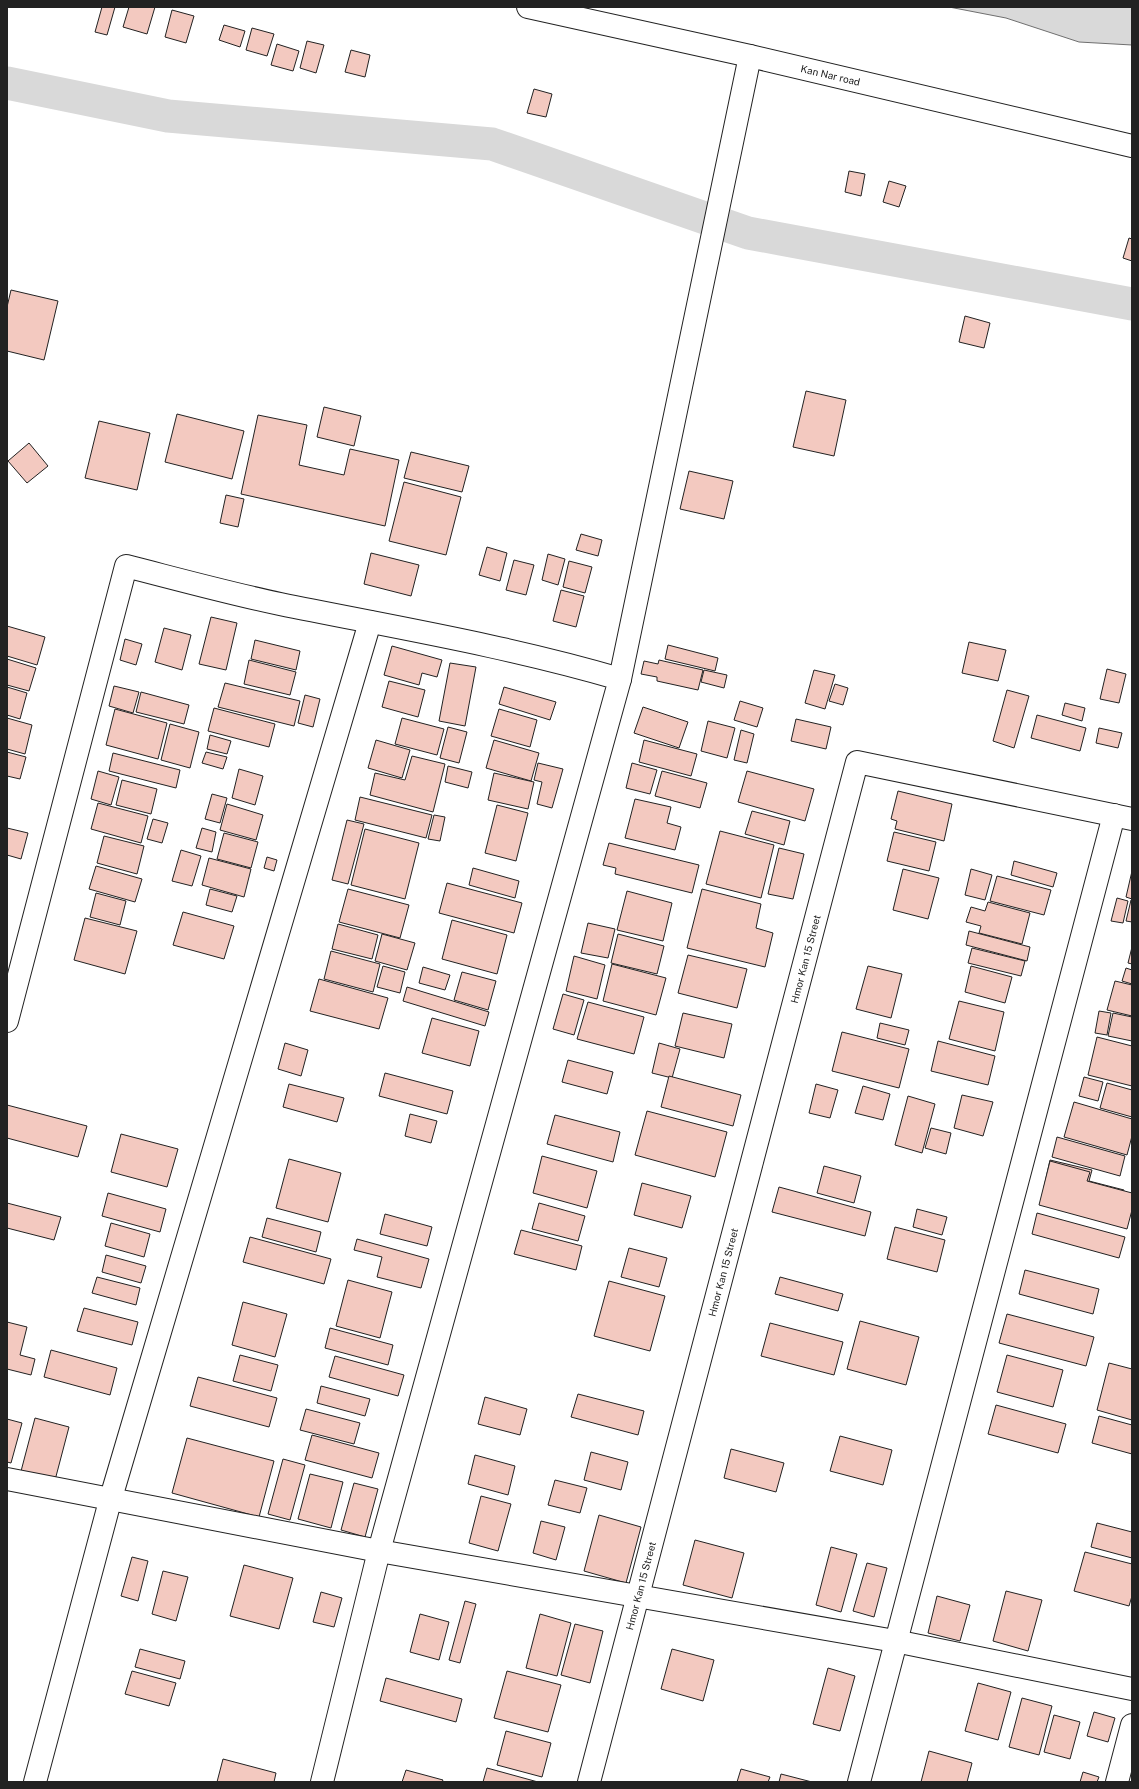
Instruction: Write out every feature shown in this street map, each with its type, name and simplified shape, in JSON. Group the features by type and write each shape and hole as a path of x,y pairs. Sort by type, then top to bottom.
{"street":[{"name":"Kan Nar road","path":"528,7 750,56 1132,146"},
{"path":"322,1782 379,1551 620,679 750,56"},
{"path":"7,1022 126,566 278,603 455,638 563,663 620,679"},
{"path":"35,1782 110,1501 370,622"},
{"name":"Hmor Kan 15 Street","path":"589,1782 857,762 1123,817"},
{"path":"859,1782 895,1641 1123,817"},
{"path":"7,1480 110,1501 379,1551 895,1641 1132,1689"},
{"path":"1117,1782 1132,1725"}],"shaded area":[{"path":"949,7 1132,7 1132,45 1079,42 1006,18"}],"building":[{"path":"102,7 115,7 107,35 95,32"},
{"path":"129,7 155,7 147,34 123,27"},
{"path":"172,10 194,16 186,43 165,37"},
{"path":"224,25 245,31 240,47 219,40"},
{"path":"252,28 274,34 267,56 246,50"},
{"path":"307,41 324,45 316,73 300,68"},
{"path":"277,44 299,51 293,71 271,65"},
{"path":"351,50 370,55 365,77 345,72"},
{"path":"534,89 552,94 546,117 527,113"},
{"path":"849,171 865,174 861,196 845,192"},
{"path":"889,181 906,186 899,207 883,202"},
{"path":"1129,238 1132,239 1132,261 1123,258"},
{"path":"11,290 58,301 44,360 7,351 7,307"},
{"path":"965,316 990,323 984,348 959,342"},
{"path":"806,391 846,400 834,456 793,447"},
{"path":"324,407 361,416 354,446 317,437"},
{"path":"177,414 244,431 232,479 165,462"},
{"path":"258,415 307,425 299,465 344,475 350,449 399,460 385,526 241,494"},
{"path":"99,421 150,433 137,490 85,478"},
{"path":"29,443 48,466 27,483 8,461"},
{"path":"411,452 469,466 462,492 404,478"},
{"path":"689,471 733,481 724,519 680,509"},
{"path":"404,482 461,497 446,555 389,541"},
{"path":"226,495 244,499 238,527 220,523"},
{"path":"581,534 602,540 598,556 576,550"},
{"path":"487,547 507,553 500,581 479,575"},
{"path":"371,553 419,565 411,596 364,584"},
{"path":"548,554 565,559 558,585 542,580"},
{"path":"514,560 534,565 526,595 506,590"},
{"path":"569,561 592,567 585,593 563,587"},
{"path":"561,590 584,596 576,627 553,621"},
{"path":"211,617 237,623 226,670 199,664"},
{"path":"7,626 45,637 37,665 7,656"},
{"path":"164,628 191,635 182,670 155,662"},
{"path":"125,639 142,644 136,665 120,660"},
{"path":"255,640 300,651 296,670 251,659"},
{"path":"969,642 1006,650 998,681 962,673"},
{"path":"668,645 718,658 715,671 665,659"},
{"path":"392,646 442,660 437,677 422,673 419,685 384,675"},
{"path":"7,659 36,668 29,691 7,685"},
{"path":"249,660 296,672 290,695 244,684"},
{"path":"659,660 703,670 698,690 657,681 657,677 641,674 644,661 658,664"},
{"path":"450,663 476,667 465,726 439,721"},
{"path":"1107,669 1126,674 1119,703 1100,699"},
{"path":"704,670 727,675 724,688 701,682"},
{"path":"814,670 835,675 825,709 805,703"},
{"path":"389,681 425,690 418,717 382,707"},
{"path":"225,683 300,701 294,726 218,707"},
{"path":"835,684 848,688 843,705 829,701"},
{"path":"114,686 139,692 133,713 109,706"},
{"path":"7,687 27,693 20,719 7,715"},
{"path":"504,687 556,702 550,720 499,704"},
{"path":"1007,690 1029,696 1014,748 993,741"},
{"path":"141,692 189,705 184,724 136,712"},
{"path":"305,695 320,699 313,727 298,723"},
{"path":"740,701 763,708 757,727 734,720"},
{"path":"1065,703 1085,708 1082,721 1062,715"},
{"path":"643,707 688,722 679,748 634,733"},
{"path":"214,708 275,724 269,747 208,731"},
{"path":"115,709 167,723 158,759 106,745"},
{"path":"499,709 537,720 530,747 491,736"},
{"path":"1037,715 1086,728 1080,751 1031,738"},
{"path":"7,718 32,725 25,754 7,749"},
{"path":"402,718 444,729 437,755 395,744"},
{"path":"796,719 831,727 826,749 791,741"},
{"path":"708,721 735,728 727,758 701,751"},
{"path":"170,724 199,732 190,768 161,760"},
{"path":"448,727 467,732 459,763 440,758"},
{"path":"1099,728 1122,733 1118,748 1096,743"},
{"path":"741,730 754,734 747,763 734,760"},
{"path":"210,735 231,741 227,754 207,749"},
{"path":"376,740 410,750 402,778 368,768"},
{"path":"494,740 539,753 531,781 486,768"},
{"path":"644,740 697,754 691,776 639,762"},
{"path":"7,752 26,757 20,779 7,776"},
{"path":"206,752 227,757 223,769 202,763"},
{"path":"113,753 180,770 176,788 109,771"},
{"path":"412,756 445,764 433,812 370,795 375,773 405,780"},
{"path":"538,763 563,769 552,808 537,804 542,782 534,780"},
{"path":"632,763 657,770 650,794 626,788"},
{"path":"448,766 472,772 468,788 445,782"},
{"path":"239,769 263,776 255,805 232,798"},
{"path":"98,771 119,777 111,805 91,799"},
{"path":"662,771 707,783 700,808 655,796"},
{"path":"747,771 814,789 805,821 738,802"},
{"path":"494,773 534,782 528,809 488,800"},
{"path":"122,780 157,789 151,814 116,805"},
{"path":"898,791 952,804 944,841 895,829 897,821 891,819"},
{"path":"212,794 227,798 220,823 205,819"},
{"path":"360,797 432,815 426,838 355,820"},
{"path":"635,799 671,807 667,823 681,827 675,850 625,838"},
{"path":"98,803 148,816 141,843 91,829"},
{"path":"227,804 263,815 256,840 220,830"},
{"path":"497,805 528,813 516,861 485,853"},
{"path":"752,811 790,821 784,845 745,834"},
{"path":"434,815 445,817 440,841 428,839"},
{"path":"153,819 168,823 162,843 147,839"},
{"path":"347,820 364,824 348,884 332,880"},
{"path":"7,828 28,833 21,859 7,855"},
{"path":"202,828 216,832 212,852 196,848"},
{"path":"365,829 419,843 405,899 351,885"},
{"path":"720,831 774,845 761,898 706,884"},
{"path":"894,832 936,842 929,871 887,861"},
{"path":"224,833 258,842 251,868 217,859"},
{"path":"104,836 144,846 137,874 97,863"},
{"path":"609,843 699,865 692,893 615,874 616,868 603,865"},
{"path":"779,848 804,854 793,899 768,894"},
{"path":"181,850 201,856 192,886 172,881"},
{"path":"267,857 277,860 274,871 264,868"},
{"path":"209,858 251,869 244,897 202,885"},
{"path":"1014,861 1057,873 1053,887 1011,875"},
{"path":"96,866 142,879 135,902 89,889"},
{"path":"473,868 519,881 515,898 469,885"},
{"path":"903,869 939,878 928,919 893,910"},
{"path":"971,869 992,875 985,900 965,895"},
{"path":"1132,871 1132,899 1126,897"},
{"path":"997,876 1051,890 1044,915 990,901"},
{"path":"447,883 522,903 514,933 439,913"},
{"path":"210,889 237,896 232,912 206,905"},
{"path":"348,889 409,905 400,938 339,922"},
{"path":"702,889 761,904 756,928 773,933 765,967 687,948"},
{"path":"627,891 672,903 663,941 617,930"},
{"path":"96,893 126,901 120,925 90,917"},
{"path":"1117,898 1128,901 1123,923 1111,921"},
{"path":"1131,900 1132,901 1132,922 1126,921"},
{"path":"988,902 1030,913 1022,944 979,933 981,926 966,922 971,907 985,911"},
{"path":"183,912 234,926 224,959 173,945"},
{"path":"85,918 137,931 125,974 74,960"},
{"path":"452,920 507,935 497,974 442,959"},
{"path":"588,923 615,929 608,958 581,953"},
{"path":"338,924 378,935 372,959 332,949"},
{"path":"969,931 1030,947 1027,961 966,945"},
{"path":"382,934 415,943 407,970 375,961"},
{"path":"618,934 664,946 657,974 611,963"},
{"path":"1132,947 1132,964 1128,963"},
{"path":"972,948 1025,961 1021,976 968,963"},
{"path":"331,951 380,964 373,992 324,979"},
{"path":"688,955 747,969 737,1008 678,993"},
{"path":"574,956 605,965 597,999 566,991"},
{"path":"612,964 666,978 656,1015 603,1001"},
{"path":"383,966 405,972 400,993 377,987"},
{"path":"868,966 902,974 891,1018 856,1009"},
{"path":"971,966 1012,977 1005,1003 965,992"},
{"path":"423,967 450,975 445,990 419,983"},
{"path":"1126,968 1132,970 1132,984 1122,981"},
{"path":"462,972 496,981 488,1010 454,1000"},
{"path":"319,979 388,998 379,1029 310,1011"},
{"path":"1115,981 1132,985 1132,1016 1107,1010"},
{"path":"407,987 489,1012 485,1026 403,1001"},
{"path":"563,994 584,1000 574,1035 553,1029"},
{"path":"959,1001 1004,1012 995,1051 949,1039"},
{"path":"588,1002 644,1017 634,1054 577,1039"},
{"path":"1099,1011 1111,1013 1107,1035 1095,1033"},
{"path":"683,1013 732,1024 724,1058 675,1046"},
{"path":"1113,1013 1132,1017 1132,1041 1108,1036"},
{"path":"432,1018 479,1031 470,1066 422,1053"},
{"path":"880,1023 909,1030 905,1045 877,1038"},
{"path":"842,1032 909,1049 899,1088 832,1071"},
{"path":"1097,1037 1132,1046 1132,1086 1088,1075"},
{"path":"938,1041 995,1056 988,1085 931,1071"},
{"path":"285,1043 308,1050 301,1076 278,1069"},
{"path":"659,1043 680,1049 672,1078 652,1073"},
{"path":"568,1060 613,1072 607,1094 562,1082"},
{"path":"385,1073 453,1091 447,1114 379,1096"},
{"path":"669,1076 741,1095 733,1126 661,1107"},
{"path":"1084,1077 1103,1082 1098,1101 1079,1096"},
{"path":"1107,1083 1132,1090 1132,1117 1100,1108"},
{"path":"289,1084 344,1098 337,1122 283,1107"},
{"path":"816,1084 838,1090 830,1118 809,1113"},
{"path":"863,1086 890,1094 883,1120 855,1113"},
{"path":"962,1095 993,1102 983,1136 954,1128"},
{"path":"908,1096 935,1104 922,1153 895,1145"},
{"path":"1074,1102 1132,1119 1132,1136 1127,1155 1064,1137"},
{"path":"7,1105 87,1126 78,1157 7,1138"},
{"path":"647,1111 727,1132 715,1177 635,1155"},
{"path":"410,1114 437,1121 431,1143 405,1136"},
{"path":"555,1115 620,1132 613,1162 547,1144"},
{"path":"931,1128 951,1133 946,1154 925,1148"},
{"path":"121,1134 178,1149 167,1187 111,1172"},
{"path":"1057,1137 1125,1156 1120,1176 1052,1157"},
{"path":"542,1156 597,1171 587,1208 533,1193"},
{"path":"289,1159 341,1173 328,1222 276,1208"},
{"path":"1050,1160 1092,1170 1089,1181 1124,1190 1120,1206 1044,1187"},
{"path":"1050,1161 1090,1172 1087,1181 1132,1193 1132,1210 1127,1229 1039,1205"},
{"path":"824,1166 861,1176 854,1203 817,1193"},
{"path":"642,1183 691,1196 682,1228 634,1215"},
{"path":"779,1187 871,1212 865,1236 772,1212"},
{"path":"108,1193 166,1209 160,1232 102,1216"},
{"path":"7,1203 61,1217 54,1240 7,1228"},
{"path":"539,1203 585,1216 578,1241 532,1229"},
{"path":"917,1209 947,1217 942,1235 913,1227"},
{"path":"1037,1213 1125,1237 1119,1258 1032,1234"},
{"path":"385,1214 432,1227 427,1246 380,1234"},
{"path":"267,1218 321,1232 316,1252 262,1237"},
{"path":"111,1223 150,1234 144,1257 105,1246"},
{"path":"895,1227 945,1240 937,1272 887,1259"},
{"path":"521,1230 582,1246 576,1270 514,1254"},
{"path":"250,1237 331,1259 324,1284 243,1262"},
{"path":"357,1239 429,1259 421,1288 377,1277 382,1257 354,1250"},
{"path":"629,1248 667,1258 659,1287 621,1277"},
{"path":"106,1255 146,1266 141,1283 102,1272"},
{"path":"1025,1270 1099,1289 1093,1314 1019,1294"},
{"path":"97,1277 140,1288 136,1305 92,1293"},
{"path":"780,1277 843,1294 838,1311 775,1294"},
{"path":"348,1280 392,1292 380,1338 336,1326"},
{"path":"609,1281 665,1296 650,1351 594,1336"},
{"path":"243,1302 287,1314 275,1357 232,1345"},
{"path":"84,1308 138,1322 132,1345 77,1331"},
{"path":"1007,1314 1094,1337 1086,1366 999,1343"},
{"path":"860,1321 919,1337 906,1385 847,1369"},
{"path":"7,1322 27,1327 20,1355 35,1359 31,1375 7,1369"},
{"path":"770,1323 843,1342 834,1375 761,1356"},
{"path":"330,1328 393,1345 388,1365 325,1348"},
{"path":"51,1350 117,1368 110,1395 44,1377"},
{"path":"240,1355 278,1365 271,1391 233,1381"},
{"path":"1007,1355 1063,1370 1053,1407 997,1392"},
{"path":"335,1356 404,1375 398,1396 329,1377"},
{"path":"1109,1363 1132,1369 1132,1420 1097,1410"},
{"path":"198,1377 277,1398 269,1427 190,1406"},
{"path":"321,1386 370,1399 365,1416 317,1403"},
{"path":"578,1394 644,1411 638,1435 571,1417"},
{"path":"485,1397 527,1409 520,1435 478,1424"},
{"path":"996,1405 1066,1424 1058,1453 988,1434"},
{"path":"306,1409 360,1423 354,1444 300,1430"},
{"path":"1099,1416 1132,1425 1132,1454 1092,1443"},
{"path":"35,1418 69,1427 54,1484 20,1475"},
{"path":"7,1419 22,1423 11,1463 7,1462"},
{"path":"312,1435 379,1453 372,1478 305,1460"},
{"path":"840,1436 892,1450 883,1485 830,1471"},
{"path":"187,1438 274,1461 259,1517 172,1493"},
{"path":"731,1449 784,1463 776,1492 724,1478"},
{"path":"591,1452 628,1462 621,1490 584,1480"},
{"path":"475,1455 515,1466 508,1495 468,1484"},
{"path":"283,1459 305,1465 290,1520 268,1514"},
{"path":"310,1474 343,1482 331,1528 298,1519"},
{"path":"555,1480 587,1488 580,1513 548,1505"},
{"path":"354,1483 378,1489 365,1537 341,1530"},
{"path":"481,1496 511,1504 498,1551 469,1543"},
{"path":"599,1515 641,1527 626,1583 584,1571"},
{"path":"541,1521 565,1527 556,1560 533,1553"},
{"path":"1097,1523 1132,1532 1132,1558 1091,1547"},
{"path":"695,1540 744,1553 732,1598 683,1585"},
{"path":"831,1547 857,1554 841,1612 816,1605"},
{"path":"1085,1552 1132,1564 1132,1596 1129,1606 1074,1591"},
{"path":"132,1557 148,1561 138,1601 121,1596"},
{"path":"867,1563 887,1568 874,1617 853,1611"},
{"path":"244,1565 293,1578 279,1629 230,1616"},
{"path":"163,1571 188,1577 176,1621 152,1614"},
{"path":"1006,1591 1042,1600 1028,1651 993,1641"},
{"path":"321,1592 342,1598 334,1627 313,1622"},
{"path":"937,1596 970,1605 960,1641 928,1633"},
{"path":"465,1601 476,1604 460,1663 449,1660"},
{"path":"420,1614 449,1622 439,1660 410,1652"},
{"path":"540,1614 571,1623 557,1676 526,1668"},
{"path":"575,1624 603,1631 590,1683 561,1675"},
{"path":"140,1649 185,1661 180,1679 135,1667"},
{"path":"672,1649 714,1660 703,1701 661,1689"},
{"path":"828,1668 855,1676 840,1731 813,1724"},
{"path":"132,1671 176,1683 169,1706 125,1694"},
{"path":"507,1671 561,1685 548,1732 494,1718"},
{"path":"386,1678 462,1699 456,1722 380,1701"},
{"path":"978,1683 1011,1692 998,1740 965,1731"},
{"path":"1022,1698 1052,1706 1039,1755 1009,1747"},
{"path":"1094,1712 1115,1718 1108,1742 1087,1736"},
{"path":"1054,1715 1080,1722 1070,1759 1044,1752"},
{"path":"506,1731 551,1743 542,1777 497,1765"},
{"path":"929,1751 972,1763 967,1782 921,1782"},
{"path":"223,1759 276,1773 274,1782 217,1782"},
{"path":"487,1768 538,1782 483,1782"},
{"path":"741,1769 770,1777 768,1782 737,1782"},
{"path":"406,1770 443,1780 442,1782 402,1782"},
{"path":"1083,1772 1099,1777 1097,1782 1080,1782"},
{"path":"781,1774 812,1782 779,1782"}],"waterway":[{"path":"7,83 168,116 492,144 748,233 1132,304"}]}
